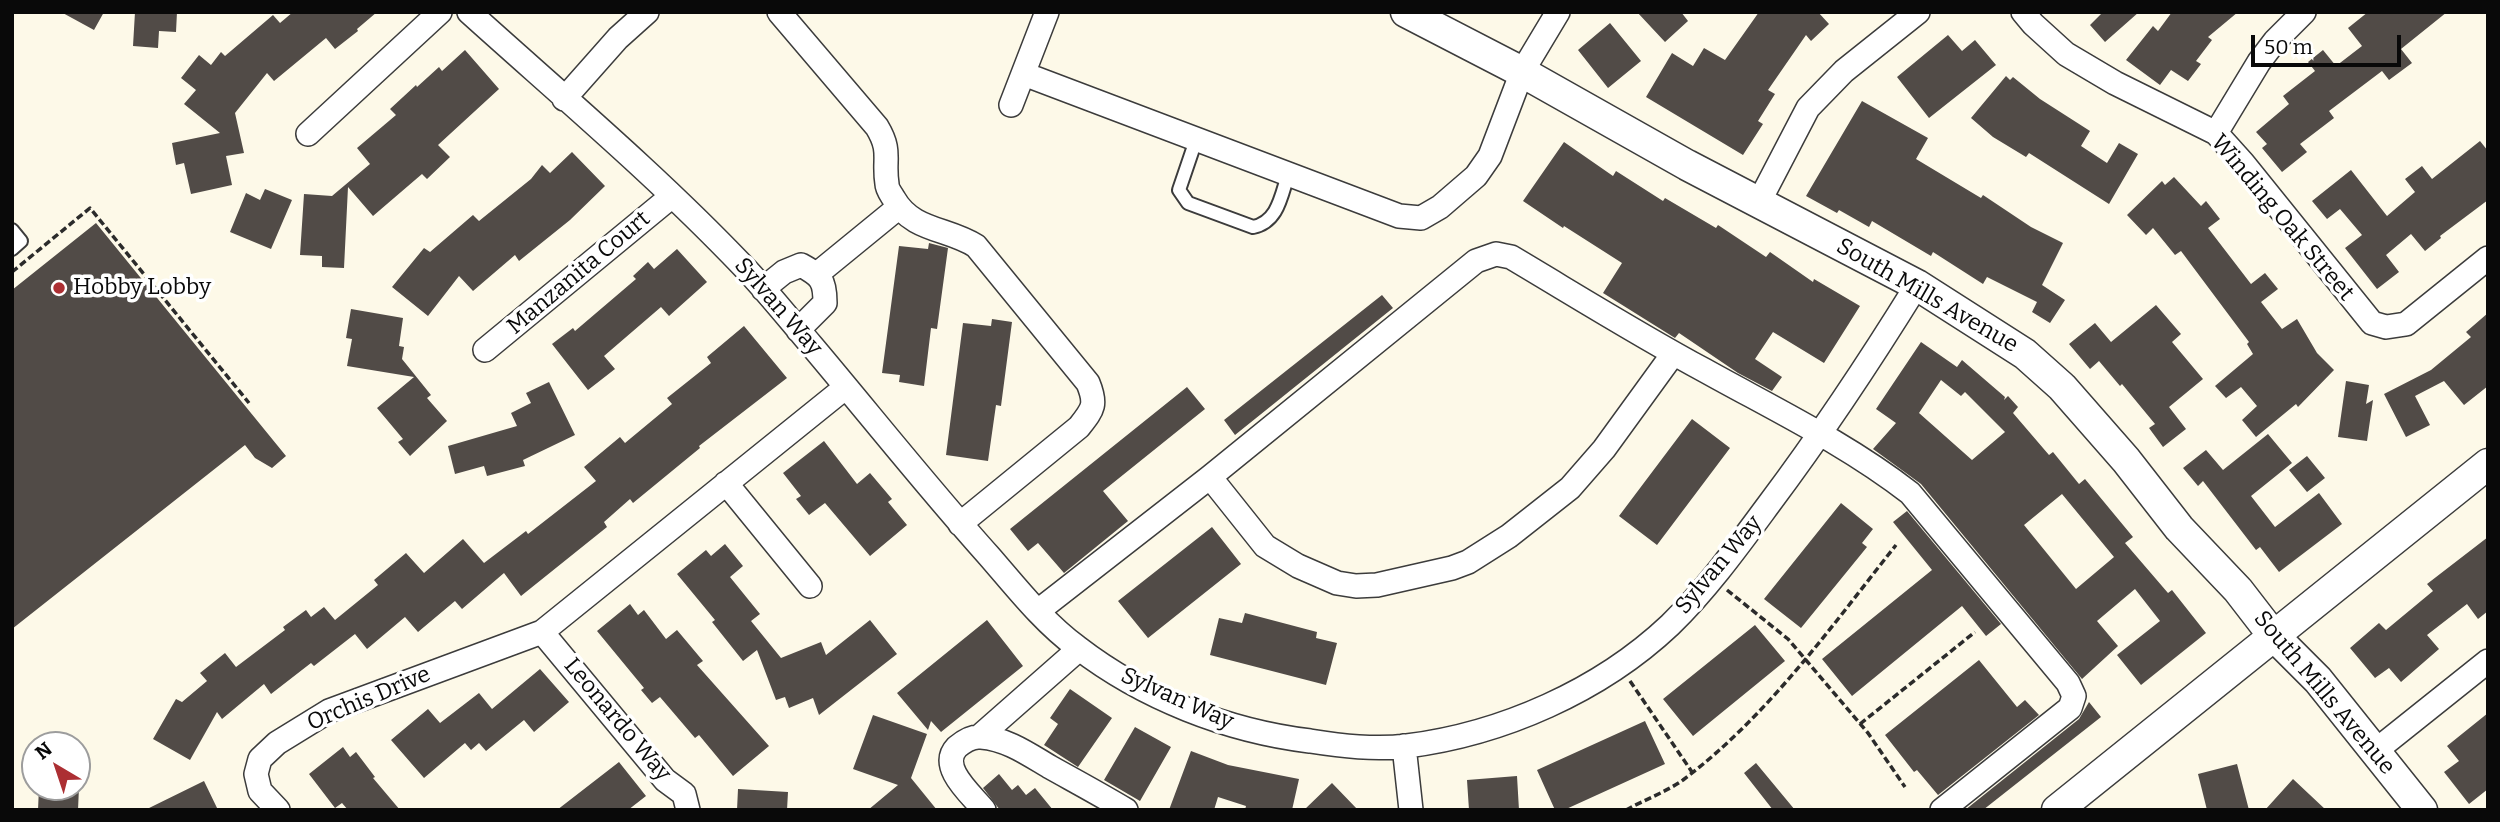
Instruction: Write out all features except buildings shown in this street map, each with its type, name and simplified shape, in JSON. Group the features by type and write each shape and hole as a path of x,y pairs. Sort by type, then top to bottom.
{"street":[{"path":"308,134 439,12"},
{"name":"Sylvan Way","path":"469,12 672,195 763,289 960,524 1038,611 1079,649 1135,685 1211,719 1267,736 1347,746 1405,746 1465,735 1534,712 1619,665 1669,625 1712,578 1821,435 1917,285"},
{"path":"564,99 618,38 647,12"},
{"path":"779,12 877,127 886,142 887,187 898,207 912,220 936,231 961,236 976,246 1088,383 1094,398 1092,410 1079,427 960,524"},
{"path":"1011,105 1047,12"},
{"name":"South Mills Avenue","path":"1406,12 1917,285 2025,354 2062,387 2126,460 2179,528 2238,590 2273,634 2318,680 2422,810"},
{"path":"1024,74 1399,216 1421,218 1440,207 1476,176 1490,156 1522,72 1559,12"},
{"path":"1759,202 1808,108 1844,71 1918,12"},
{"name":"Winding Oak Street","path":"2024,12 2033,24 2066,54 2115,83 2216,133 2372,323 2386,327 2406,324 2488,258"},
{"path":"2216,133 2259,62 2304,12"},
{"name":"Manzanita Court","path":"485,350 672,195"},
{"path":"817,274 898,207"},
{"path":"1038,611 1210,477 1476,261 1496,254 1511,257 1673,354 1821,435 1890,477 1910,493 2068,683 2074,696 2070,708 1942,810"},
{"path":"763,289 784,272 801,265 817,274 825,286 825,303 798,330"},
{"path":"1210,477 1265,546 1298,566 1337,583 1356,586 1377,584 1452,568 1468,562 1509,536 1570,488 1604,449 1673,354"},
{"path":"810,586 726,483 846,387"},
{"path":"2057,810 2488,464"},
{"name":"Orchis Drive","path":"278,810 260,791 256,774 260,759 296,729 328,711 542,632 726,483"},
{"name":"Leonardo Way","path":"542,632 665,780 684,794 688,810"},
{"path":"979,737 1079,649"},
{"path":"2374,752 2488,661"},
{"path":"984,810 953,771 950,762 958,746 969,738 1006,742 1126,810"},
{"path":"1405,746 1411,810"}],"lane":[{"path":"1196,140 1180,190 1188,203 1253,227 1263,225 1275,214 1287,175"},
{"path":"12,230 21,241 12,249"}],"path":[{"path":"12,272 90,208 249,403"},
{"path":"1626,810 1681,781 1723,745 1804,660 1896,545"},
{"path":"1712,578 1788,639 1860,724 1905,787"},
{"path":"1860,724 1975,632"},
{"path":"1619,665 1692,772"}],"place":[{"name":"Hobby Lobby","path":"59,288"}]}
